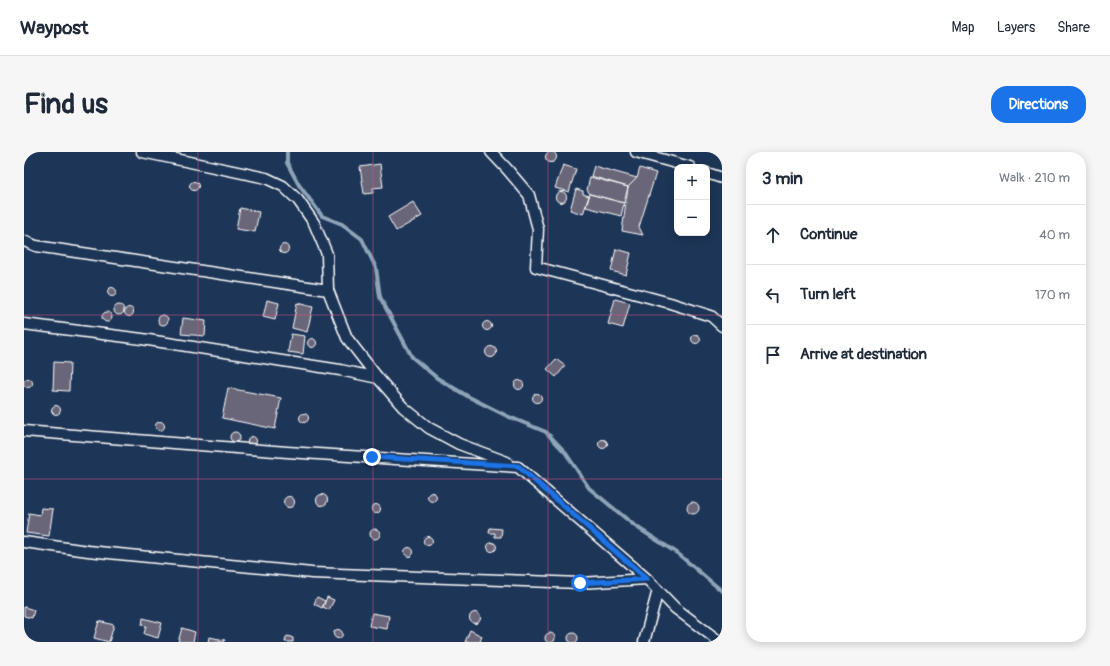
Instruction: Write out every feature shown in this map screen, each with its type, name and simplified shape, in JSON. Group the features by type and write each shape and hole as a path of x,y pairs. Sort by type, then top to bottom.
{"street":[{"path":"144,152 266,178 283,186 298,200 314,223 327,254 328,290 347,338 378,378 404,407 429,428 459,444 518,466 647,579 675,608 720,642"},
{"path":"491,152 530,195 538,229 536,267 670,303 711,316 722,326"},
{"path":"636,152 679,164"},
{"path":"710,173 722,178"},
{"path":"24,241 36,246 328,290"},
{"path":"24,324 142,339 340,370 378,378"},
{"path":"24,431 263,450 518,466"},
{"path":"24,542 96,552 312,573 580,583 647,579"},
{"path":"644,642 658,590"}],"building":[{"path":"549,152 553,152 555,153 555,161 549,162 546,159 546,155"},
{"path":"380,164 383,187 373,188 373,193 364,194 360,167"},
{"path":"563,165 576,169 569,192 555,188"},
{"path":"594,166 637,178 628,187 591,176"},
{"path":"640,168 656,173 639,227 643,235 622,231 628,187 637,178"},
{"path":"590,177 628,187 624,203 590,194 587,190"},
{"path":"194,181 199,186 194,191 189,186"},
{"path":"576,189 583,191 583,194 589,196 583,214 570,210"},
{"path":"559,192 563,192 565,193 565,201 559,202 556,199 556,195"},
{"path":"590,194 624,203 621,216 586,207"},
{"path":"413,202 422,216 396,231 388,217"},
{"path":"240,208 259,212 255,232 236,229"},
{"path":"284,244 289,249 284,254 279,249"},
{"path":"616,249 631,253 626,275 611,271"},
{"path":"112,287 117,292 112,297 107,292"},
{"path":"615,299 630,303 623,328 608,324"},
{"path":"267,300 279,303 275,320 263,317"},
{"path":"297,303 313,307 307,332 292,328"},
{"path":"119,305 124,310 119,315 114,310"},
{"path":"129,307 134,312 129,317 124,312"},
{"path":"107,312 112,317 107,322 102,317"},
{"path":"163,315 168,320 163,325 158,320"},
{"path":"183,318 206,321 205,336 181,334"},
{"path":"487,321 492,326 487,331 482,326"},
{"path":"291,334 305,336 303,354 288,352"},
{"path":"696,334 701,339 696,344 691,339"},
{"path":"312,338 317,343 312,348 307,343"},
{"path":"489,347 493,347 495,348 495,356 489,357 486,354 486,350"},
{"path":"556,359 565,366 556,377 547,369"},
{"path":"54,362 70,363 69,391 53,390"},
{"path":"28,378 33,383 28,388 23,383"},
{"path":"519,380 524,385 519,390 514,385"},
{"path":"228,388 281,398 275,429 222,418"},
{"path":"537,393 542,398 537,403 532,398"},
{"path":"56,405 61,410 56,415 51,410"},
{"path":"304,413 309,418 304,423 299,418"},
{"path":"160,421 165,426 160,431 155,426"},
{"path":"235,432 240,437 235,442 230,437"},
{"path":"252,436 257,441 252,446 247,441"},
{"path":"603,439 608,444 603,449 598,444"},
{"path":"432,492 437,497 432,502 427,497"},
{"path":"320,495 324,495 326,496 326,504 320,505 317,502 317,498"},
{"path":"287,497 291,497 293,498 293,506 287,507 284,504 284,500"},
{"path":"691,502 695,502 699,508 695,514 691,514 687,510 687,506"},
{"path":"376,504 381,509 376,514 371,509"},
{"path":"41,508 53,509 49,536 26,533 29,513 40,515"},
{"path":"490,528 502,529 501,537 495,537 495,533 489,533"},
{"path":"375,529 380,534 375,539 370,534"},
{"path":"428,536 433,541 428,546 423,541"},
{"path":"492,542 497,547 492,552 487,547"},
{"path":"409,547 414,552 409,557 404,552"},
{"path":"317,597 325,601 322,608 314,604"},
{"path":"327,597 334,600 329,610 323,607"},
{"path":"24,607 34,610 32,618 24,616"},
{"path":"372,613 389,616 387,629 369,626"},
{"path":"473,613 477,613 479,614 479,622 473,623 470,620 470,616"},
{"path":"143,618 162,623 158,638 144,634 146,626 142,625"},
{"path":"99,621 114,625 109,642 94,638"},
{"path":"182,628 195,632 193,642 178,642"},
{"path":"338,629 343,634 338,639 333,634"},
{"path":"470,630 482,636 480,642 465,642"},
{"path":"548,633 552,633 554,634 554,642 548,643 545,640 545,636"},
{"path":"571,633 575,633 577,634 577,642 571,643 568,640 568,636"},
{"path":"288,636 293,638 293,642 285,642 286,637"},
{"path":"209,637 225,640 224,642 208,642"}],"waterway":[{"path":"287,152 287,163 299,185 322,216 342,224 362,239 376,268 380,297 412,357 437,378 469,397 507,416 546,432 565,452 589,488 635,526 677,553 722,591"}],"route":[{"path":"372,457 518,466 647,579 580,583"}]}
